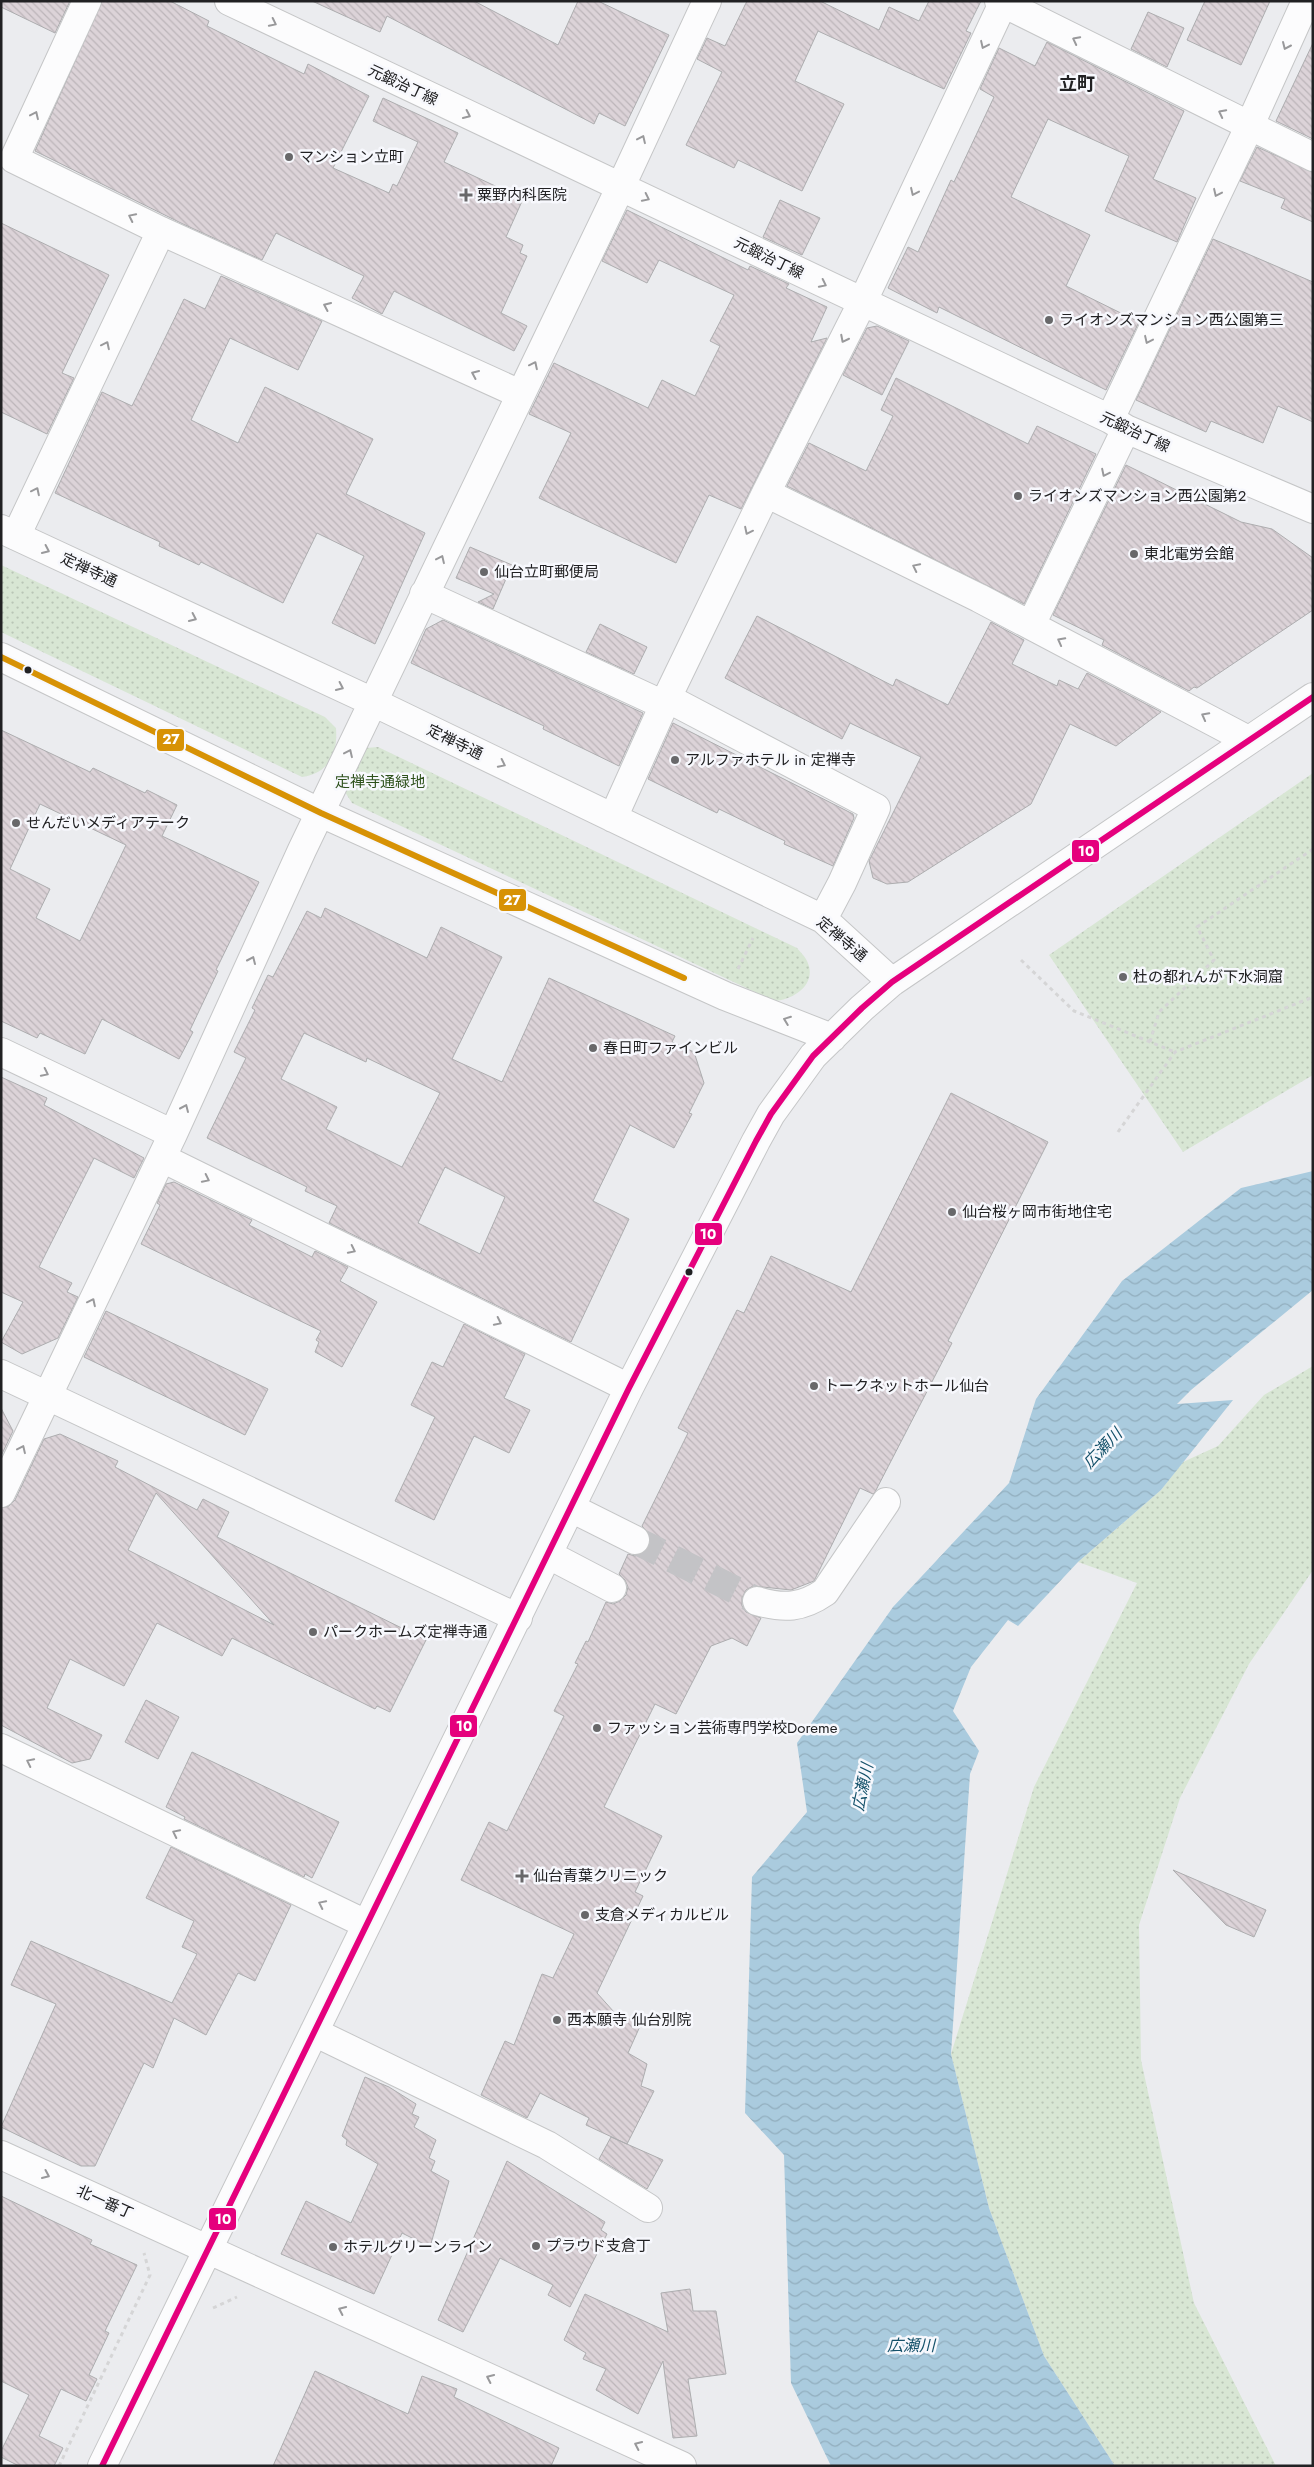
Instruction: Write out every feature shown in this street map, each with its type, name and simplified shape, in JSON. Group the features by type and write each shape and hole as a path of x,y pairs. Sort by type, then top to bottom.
{"street":[{"path":"88,1 14,159 161,231 520,394"},
{"name":"元鍛治丁線","path":"229,1 1118,424 1313,509"},
{"path":"1,1493 168,1146 302,850 621,186 707,1"},
{"path":"1032,625 1118,424 1306,1"},
{"path":"613,818 666,702 766,494 862,303 1002,2 1249,127 1313,157"},
{"path":"8,532 161,231"},
{"path":"766,494 1032,625 1248,740"},
{"name":"定禅寺通","path":"8,532 373,702 823,919 892,982"},
{"path":"424,594 666,702 876,808 842,883 823,919"},
{"path":"1,658 321,813 725,996 832,1038"},
{"path":"102,2466 630,1388 770,1114 814,1056 892,982 1313,697"},
{"path":"1,1052 168,1146 630,1388"},
{"path":"1,1374 518,1618"},
{"path":"757,1601 788,1608 812,1601 825,1592 886,1502"},
{"path":"571,1508 635,1540"},
{"path":"548,1555 612,1588"},
{"path":"1,1748 366,1924"},
{"path":"314,2032 547,2145 648,2208"},
{"name":"北一番丁","path":"1,2155 682,2466"}],"path":[{"path":"1150,1042 1159,1012 1214,960 1197,926 1313,849"},
{"path":"737,971 753,938"},
{"path":"1020,960 1074,1011 1175,1052"},
{"path":"1118,1132 1175,1052 1313,998"},
{"path":"59,2466 150,2275 143,2252 146,2246"},
{"path":"209,2317 213,2308 238,2297"}],"green space":[{"name":"定禅寺通緑地","path":"1,565 325,717 336,728 335,746 330,761 319,771 302,777 1,632"},
{"name":"定禅寺通緑地","path":"378,747 797,948 806,959 810,969 807,984 789,998 774,1001 352,803 345,792 346,779 358,755 366,748"},
{"path":"1313,773 1313,1075 1183,1152 1049,955"},
{"path":"1313,1366 1313,1570 1249,1664 1180,1798 1139,1925 1141,2060 1194,2303 1276,2466 1115,2466 1044,2356 989,2208 951,2054 1034,1787 1137,1583 1078,1562 1161,1490 1183,1462 1218,1446 1264,1395"}],"water":[{"name":"広瀬川","path":"1313,1171 1313,1290 1191,1390 1177,1404 1233,1400 1161,1490 1078,1562 1018,1626 1008,1620 971,1667 953,1711 979,1751 970,1774 951,2054 989,2208 1044,2356 1115,2466 831,2466 791,2383 784,2155 745,2113 752,1877 807,1812 797,1743 893,1607 1009,1483 1036,1399 1122,1281 1241,1188"}],"building":[{"path":"1,1 70,1 55,33 1,7"},
{"path":"102,1 170,1 209,21 207,26 304,74 308,64 369,96 333,168 389,193 393,184 397,186 418,142 373,121 383,98 458,133 444,162 523,199 506,237 523,245 520,253 527,256 501,313 527,326 514,351 394,291 382,314 352,298 364,276 276,233 262,260 183,224 35,151"},
{"path":"312,1 474,1 558,45 578,1 598,1 669,35 625,126 599,113 594,124 387,16 380,32"},
{"path":"747,1 820,1 879,30 889,7 919,21 929,1 981,1 966,31 971,33 944,89 818,31 795,81 844,104 802,191 738,160 734,168 686,145 722,72 697,59 707,38 725,46"},
{"path":"1205,1 1270,1 1241,65 1187,40"},
{"path":"1148,12 1184,28 1167,67 1131,49"},
{"path":"1047,42 1184,111 1153,179 1196,198 1177,242 1105,211 1129,156 1048,119 1011,197 1090,235 1066,286 1139,322 1106,390 939,307 937,313 888,288 908,247 918,252 951,180 954,182 994,97 980,89 999,48 1035,66"},
{"path":"1313,43 1313,139 1276,121"},
{"path":"1257,147 1313,172 1313,222 1281,208 1285,199 1240,181"},
{"path":"780,200 820,218 802,255 763,237"},
{"path":"627,210 748,270 750,266 789,284 786,288 827,307 811,342 827,338 741,509 709,495 676,563 539,498 571,433 529,414 554,363 648,408 662,380 695,396 720,346 710,341 734,295 659,260 647,283 602,261"},
{"path":"1,223 109,275 62,373 74,378 47,434 1,412"},
{"path":"1213,239 1313,282 1313,422 1278,406 1263,443 1211,421 1206,432 1136,400"},
{"path":"221,276 322,321 298,370 230,338 191,420 238,443 265,387 373,439 346,494 425,533 375,644 332,623 364,556 317,533 283,603 201,562 199,565 159,546 160,542 55,493 102,392 132,406 184,299 205,309"},
{"path":"877,326 909,341 882,395 843,375 867,328"},
{"path":"896,378 1028,444 1037,426 1096,454 1024,604 787,486 809,443 866,471 893,416 881,410"},
{"path":"1126,465 1241,522 1272,529 1313,558 1313,610 1197,688 1194,687 1189,691 1102,645 1104,640 1053,615"},
{"path":"470,547 512,565 493,609 478,602 494,594 456,578"},
{"path":"757,616 893,686 896,679 948,705 991,622 1024,640 1012,664 1057,686 1059,680 1078,689 1087,673 1161,712 1116,746 1070,724 1031,804 908,882 887,884 873,878 869,861 921,757 850,723 842,739 725,678"},
{"path":"443,620 643,713 619,766 543,729 544,726 411,663 426,629"},
{"path":"600,624 647,647 634,674 586,652"},
{"path":"673,723 853,814 854,818 833,866 784,844 785,841 719,809 717,813 648,779"},
{"path":"1,730 90,772 93,768 145,793 147,790 177,805 162,836 259,882 216,970 218,971 190,1030 193,1032 179,1059 102,1019 85,1054 40,1033 37,1038 1,1021","holes":["40,804 126,845 80,941 36,918 50,889 10,869"]},
{"path":"325,908 427,958 441,927 502,957 452,1059 502,1082 549,978 675,1036 672,1042 694,1052 704,1083 689,1113 692,1114 674,1148 630,1125 593,1201 629,1219 571,1342 329,1223 337,1206 305,1191 307,1187 207,1138 246,1058 234,1052 255,1010 252,1008 268,975 273,977 307,911 321,918","holes":["304,1033 366,1062 367,1058 440,1093 402,1167 326,1129 337,1107 281,1079","445,1167 505,1197 480,1254 418,1223"]},
{"path":"1,1077 47,1098 44,1105 144,1158 134,1178 94,1158 39,1267 72,1283 67,1292 78,1297 58,1338 22,1354 1,1342 23,1302 1,1292"},
{"path":"951,1093 1048,1142 948,1341 952,1343 875,1492 873,1494 860,1488 814,1581 791,1590 753,1586 746,1590 742,1598 742,1606 746,1612 761,1618 747,1646 732,1638 711,1646 676,1714 655,1704 604,1807 662,1836 635,1892 643,1896 597,1993 614,2012 641,2024 628,2053 647,2064 641,2086 654,2091 627,2144 586,2125 589,2118 540,2093 527,2118 481,2095 505,2041 514,2045 542,1974 553,1978 574,1934 461,1880 489,1822 507,1831 564,1716 554,1711 578,1664 575,1663 586,1641 588,1642 606,1602 613,1604 620,1601 626,1595 628,1587 625,1580 619,1574 628,1554 635,1556 643,1553 649,1547 651,1540 648,1532 642,1526 688,1433 678,1428 737,1310 744,1313 771,1256 851,1292"},
{"path":"174,1182 252,1220 249,1225 312,1257 315,1251 348,1267 340,1281 377,1302 342,1367 315,1352 319,1342 316,1340 321,1331 141,1244 160,1205 157,1203 166,1184"},
{"path":"106,1311 268,1389 245,1435 84,1357"},
{"path":"464,1324 525,1354 504,1398 530,1410 509,1453 474,1436 434,1520 395,1501 435,1417 411,1405 432,1362 443,1367"},
{"path":"1,1408 13,1431 1,1456"},
{"path":"60,1434 118,1461 115,1467 197,1510 203,1499 229,1512 217,1537 426,1640 390,1712 377,1706 375,1709 232,1638 222,1656 157,1623 124,1686 70,1659 47,1708 102,1735 90,1759 72,1763 1,1725 1,1508 9,1506 15,1500 44,1439","holes":["156,1493 274,1625 128,1550"]},
{"path":"146,1700 179,1717 158,1759 125,1742"},
{"path":"192,1752 339,1822 312,1878 305,1874 304,1877 184,1819 185,1817 166,1807"},
{"path":"171,1847 291,1905 255,1981 238,1973 206,2035 174,2018 153,2068 144,2063 95,2166 81,2166 1,2127 56,2004 11,1985 31,1941 172,2003 197,1954 182,1947 194,1921 146,1898"},
{"path":"1173,1870 1266,1910 1254,1937 1226,1925"},
{"path":"365,2077 389,2087 416,2104 412,2114 419,2117 414,2127 436,2140 429,2158 435,2161 431,2171 449,2181 430,2247 402,2233 374,2294 281,2254 306,2201 351,2223 378,2164 346,2145 347,2140 342,2136"},
{"path":"611,2137 663,2160 647,2189 599,2159"},
{"name":"プラウド支倉丁","path":"507,2161 605,2222 601,2230 607,2234 570,2307 548,2295 553,2285 500,2258 463,2332 438,2320"},
{"path":"1,2196 92,2240 90,2244 137,2265 105,2331 109,2333 89,2375 97,2379 86,2401 61,2389 39,2436 63,2448 54,2466 19,2466 1,2457 1,2451 29,2395 1,2381"},
{"path":"690,2289 693,2311 716,2311 726,2374 688,2379 697,2436 673,2438 663,2361 638,2414 596,2390 606,2369 583,2359 586,2353 564,2340 585,2294 668,2332 661,2293"},
{"path":"315,2371 408,2414 422,2376 457,2389 454,2397 559,2448 551,2466 273,2466"}],"tunnel":[{"path":"635,1540 757,1601"}],"transit line":[{"name":"27","path":"1,657 321,813 684,978"},
{"name":"10","path":"102,2466 629,1388 771,1114 813,1056 862,1008 892,982 1313,697"}],"place":[{"name":"マンション立町","path":"289,157"},
{"name":"粟野内科医院","path":"466,195"},
{"name":"ライオンズマンション西公園第三","path":"1049,320"},
{"name":"ライオンズマンション西公園第2","path":"1018,496"},
{"name":"東北電労会館","path":"1134,554"},
{"name":"仙台立町郵便局","path":"484,572"},
{"name":"アルファホテル in 定禅寺","path":"675,760"},
{"name":"せんだいメディアテーク","path":"16,823"},
{"name":"杜の都れんが下水洞窟","path":"1123,977"},
{"name":"春日町ファインビル","path":"593,1048"},
{"name":"仙台桜ヶ岡市街地住宅","path":"952,1212"},
{"name":"トークネットホール仙台","path":"814,1386"},
{"name":"パークホームズ定禅寺通","path":"313,1632"},
{"name":"ファッション芸術専門学校Doreme","path":"597,1728"},
{"name":"仙台青葉クリニック","path":"522,1876"},
{"name":"支倉メディカルビル","path":"585,1915"},
{"name":"西本願寺 仙台別院","path":"557,2020"},
{"name":"プラウド支倉丁","path":"536,2246"},
{"name":"ホテルグリーンライン","path":"333,2247"}],"district":[{"name":"立町","path":"1077,84"}]}
